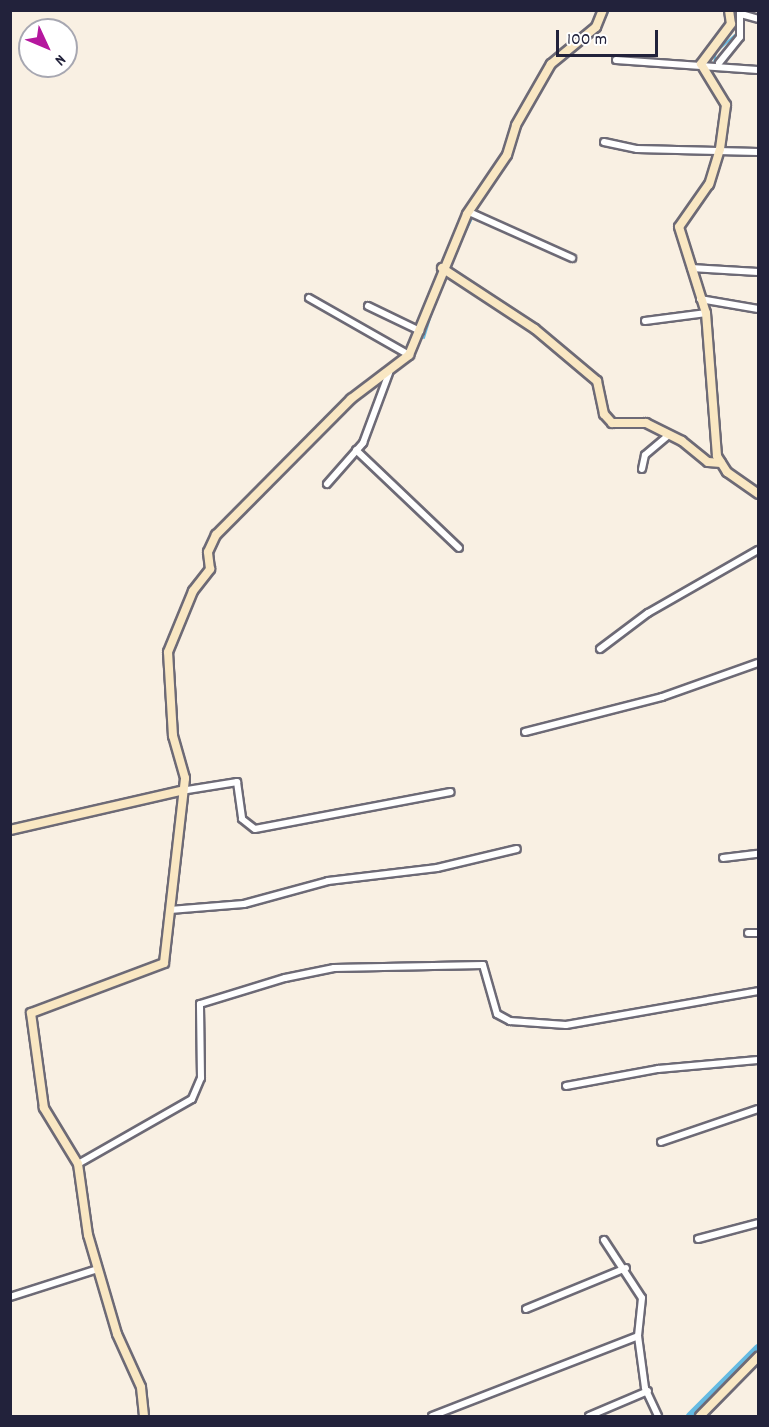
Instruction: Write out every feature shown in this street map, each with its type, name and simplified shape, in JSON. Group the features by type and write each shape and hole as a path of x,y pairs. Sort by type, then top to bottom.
{"street":[{"path":"144,1416 141,1387 117,1334 79,1198 78,1164 44,1108 31,1012 164,963 180,791 186,777 173,736 168,652 193,591 210,568 208,552 216,535 351,399 389,373 409,355 469,212 507,155 516,125 551,64 596,27 603,10"},
{"path":"702,64 731,24 729,10"},
{"path":"719,63 740,36 740,12 759,20"},
{"path":"616,60 719,63 759,70"},
{"path":"702,64 726,105 720,149 709,184 679,227 699,299 706,313 712,356 708,385 717,414 721,462"},
{"path":"604,142 637,149 720,149 759,152"},
{"path":"469,212 572,258"},
{"path":"690,268 695,264 759,272"},
{"path":"445,270 535,329 597,381 604,414 612,423 646,423 669,435 708,462 721,462 759,494"},
{"path":"309,298 409,355"},
{"path":"699,299 759,309"},
{"path":"368,306 420,331"},
{"path":"645,321 706,313"},
{"path":"327,484 356,450 389,373"},
{"path":"642,469 645,455 669,435"},
{"path":"356,450 459,548"},
{"path":"600,649 648,613 759,550"},
{"path":"525,732 662,697 759,663"},
{"path":"10,830 180,791 237,782 242,819 255,828 451,792"},
{"path":"170,910 244,903 328,881 437,868 517,849"},
{"path":"723,858 759,854"},
{"path":"748,933 759,933"},
{"path":"78,1164 192,1099 201,1078 200,1004 285,978 334,968 483,965 497,1014 510,1020 566,1024 759,991"},
{"path":"566,1086 658,1069 759,1060"},
{"path":"661,1142 759,1109"},
{"path":"698,1239 759,1223"},
{"path":"604,1240 626,1268 642,1298 638,1336 648,1391 658,1416"},
{"path":"526,1308 626,1268"},
{"path":"10,1297 98,1269"},
{"path":"432,1416 638,1336"},
{"path":"700,1416 759,1357"},
{"path":"589,1416 648,1391"}],"waterway":[{"path":"583,43 600,29 609,10"},
{"path":"714,63 716,52 736,34 736,10"},
{"path":"510,158 517,135"},
{"path":"456,251 480,202"},
{"path":"424,338 434,306"},
{"path":"690,1416 758,1348"}]}
